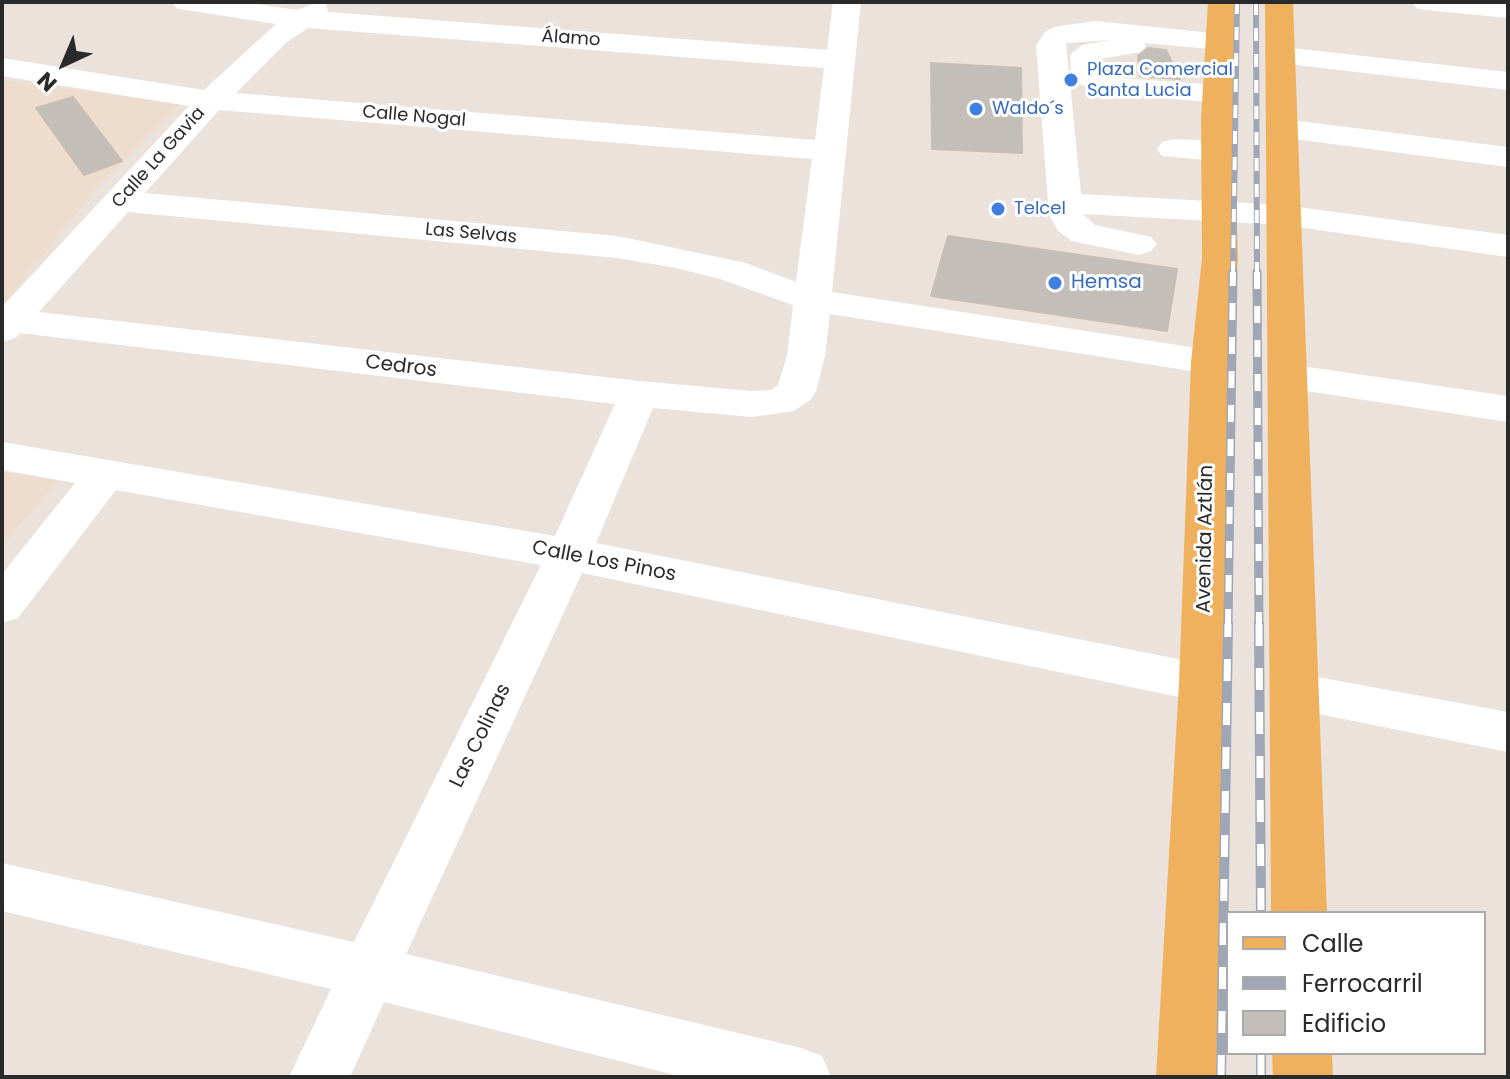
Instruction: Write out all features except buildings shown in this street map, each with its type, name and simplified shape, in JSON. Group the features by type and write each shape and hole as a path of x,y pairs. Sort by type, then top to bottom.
{"main road":[{"path":"1279,2 1299,911"},
{"name":"Avenida Aztlán","path":"1186,1077 1203,683 1210,362 1220,258 1218,151 1222,31"},
{"path":"1302,1055 1303,1077"}],"street":[{"name":"Álamo","path":"186,2 301,19 842,60"},
{"name":"Calle La Gavia","path":"7,325 211,100 262,50 301,19 330,2"},
{"path":"813,300 847,2"},
{"path":"1426,2 1508,10"},
{"path":"1139,244 1076,230 1066,215 1051,45 1055,38 1064,33 1096,30 1222,31"},
{"path":"1219,94 1100,84 1086,77 1083,61 1092,51 1222,31"},
{"path":"1282,56 1508,81"},
{"name":"Calle Nogal","path":"2,67 211,100 829,151"},
{"path":"1282,129 1508,157"},
{"path":"1173,149 1218,151"},
{"name":"Las Selvas","path":"122,201 617,247 733,271 813,300 1210,362"},
{"path":"1065,203 1283,215 1508,246"},
{"name":"Cedros","path":"7,325 639,394 770,404 790,398 800,381 813,300"},
{"path":"1288,377 1508,409"},
{"name":"Las Colinas","path":"319,1077 569,554 639,394"},
{"name":"Calle Los Pinos","path":"2,456 569,554 1203,683"},
{"path":"2,606 105,475"},
{"path":"1296,692 1508,732"},
{"path":"2,887 801,1077"}],"shaded area":[{"path":"2,80 180,104 99,185 2,306"},
{"path":"2,472 58,481 2,546"}],"railway":[{"path":"1233,274 1237,2"},
{"path":"1256,2 1257,274"},
{"path":"1228,626 1233,272"},
{"path":"1257,272 1259,626"},
{"path":"1221,1077 1228,624"},
{"path":"1259,624 1261,911"},
{"path":"1261,1055 1261,1077"}],"place":[{"name":"Plaza Comercial Santa Lucia","path":"1071,80"},
{"name":"Waldo´s","path":"976,109"},
{"name":"Telcel","path":"998,209"},
{"name":"Hemsa","path":"1055,283"}]}
